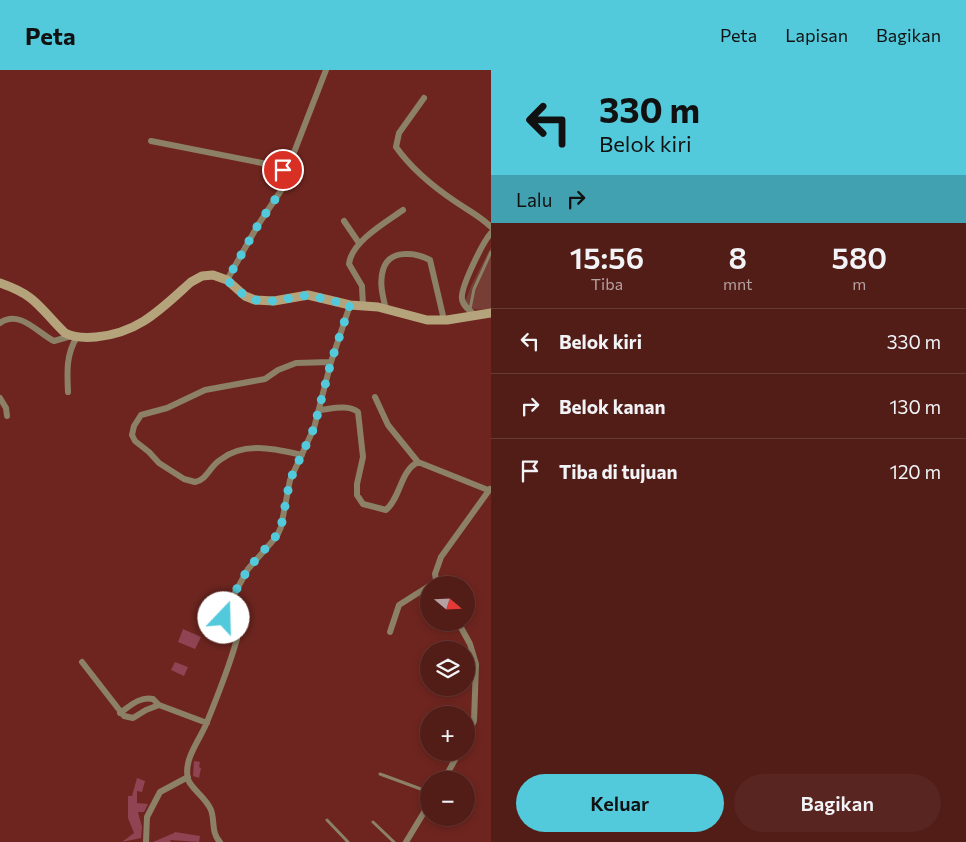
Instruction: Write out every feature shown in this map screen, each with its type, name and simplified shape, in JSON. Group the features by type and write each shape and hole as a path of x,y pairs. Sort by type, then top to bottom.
{"street":[{"path":"227,280 258,225 284,186 286,173 326,70"},
{"path":"424,98 399,133 396,139 396,147 431,182 455,202 476,213 491,227"},
{"path":"151,141 262,162 278,167 286,173"},
{"path":"363,306 362,286 349,264 352,254 359,243 403,210"},
{"path":"344,221 359,243"},
{"path":"472,313 462,301 462,293 484,242 491,233"},
{"path":"386,310 381,291 383,269 394,256 406,253 414,254 430,260 444,320"},
{"path":"0,323 10,319 22,321 54,341 74,336 102,337 138,326 154,316 197,277 213,275 227,280 245,296 255,300 274,301 308,295 427,320 444,320 472,313 491,313"},
{"path":"0,283 22,291 33,298 58,326 74,336"},
{"path":"216,840 214,819 208,804 203,796 190,785 188,777 194,746 207,723 237,639 226,624 224,618 226,608 248,569 276,536 284,518 290,480 314,428 331,362 350,305"},
{"path":"68,392 67,365 74,336"},
{"path":"302,455 262,447 240,451 219,460 208,473 194,482 184,479 159,463 135,441 132,435 136,422 141,415 167,408 205,390 266,379 278,370 296,363 331,362"},
{"path":"375,397 388,425 418,462 490,489 441,557 435,576"},
{"path":"0,398 6,408 7,416"},
{"path":"319,410 345,407 358,412 363,457 356,489 359,500 363,504 386,510 392,504 408,470 418,462"},
{"path":"390,632 399,605 420,593"},
{"path":"463,631 470,644 476,664 475,706"},
{"path":"82,662 120,713 133,718 158,705"},
{"path":"120,713 146,698 155,700 158,705 207,723"},
{"path":"146,842 147,817 160,792 188,777"},
{"path":"406,842 420,819"}],"lane":[{"path":"472,313 474,289 491,252"},
{"path":"380,774 420,789"},
{"path":"327,820 348,842"},
{"path":"372,822 394,842"}],"shaded area":[{"path":"491,247 491,310 472,309 465,302"}],"building":[{"path":"183,629 201,637 195,649 178,642"},
{"path":"175,662 188,667 184,676 171,670"},
{"path":"194,761 200,762 199,778 193,776"},
{"path":"137,778 145,781 142,792 137,791 137,803 148,804 144,812 138,812 142,827 141,838 122,842 134,833 128,818 128,796 132,796"},
{"path":"175,832 200,836 199,842 170,840 171,842 153,842"}],"route":[{"path":"224,618 226,608 248,569 276,536 281,527 290,480 314,428 331,362 342,335 350,305 308,295 274,301 255,300 245,296 227,280 258,225 284,186 286,173 283,170"}]}
